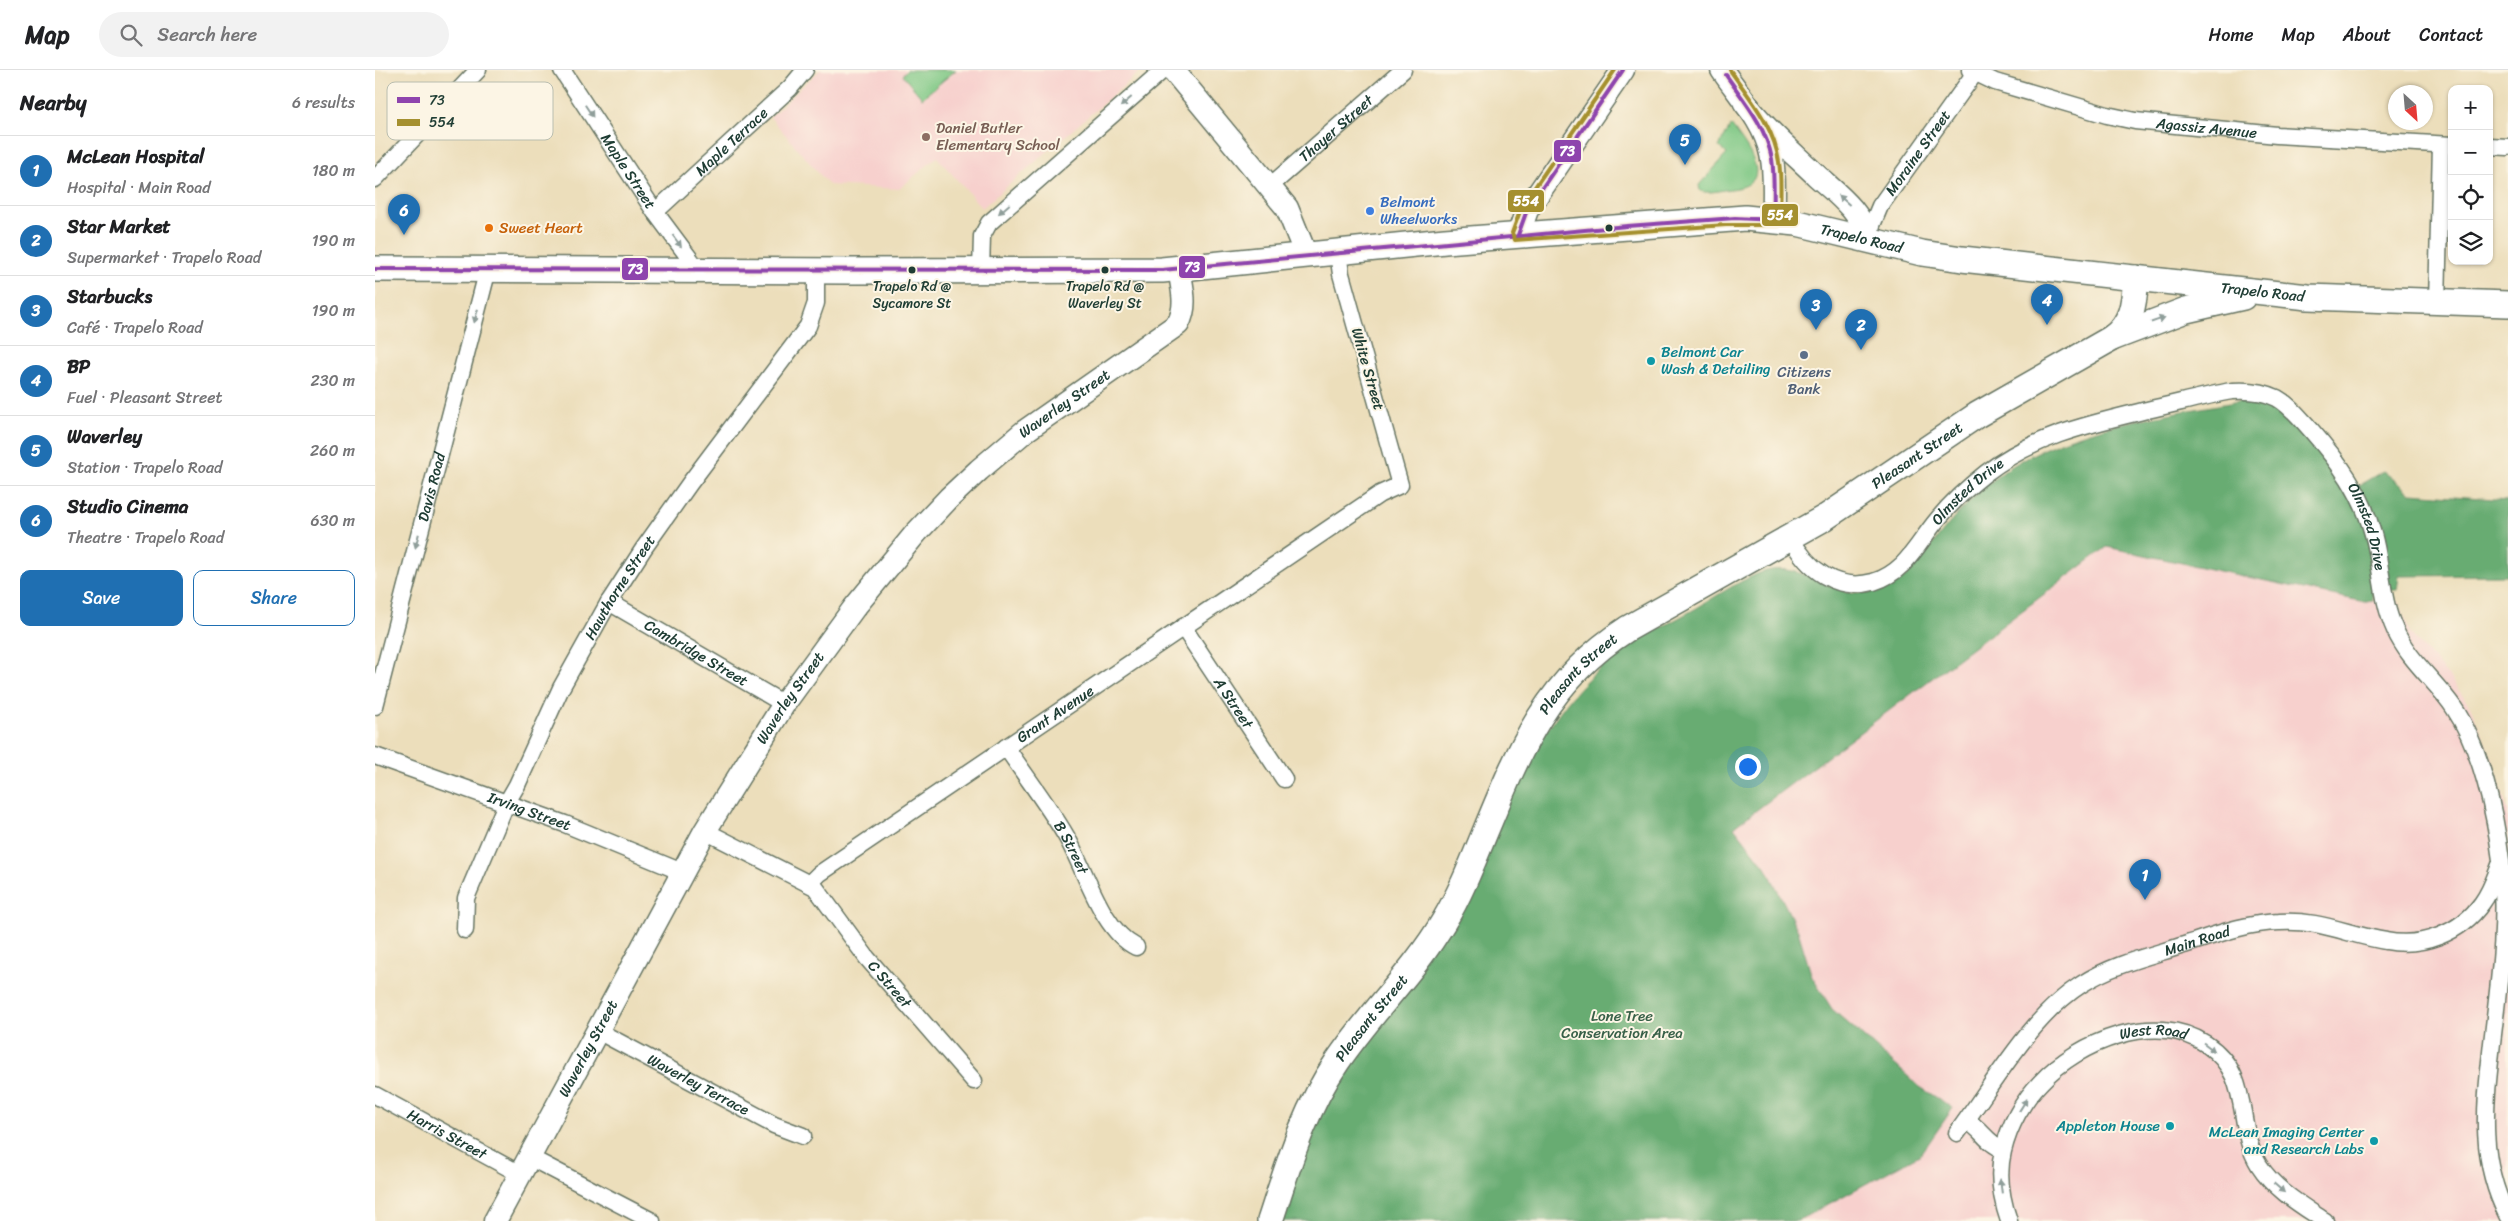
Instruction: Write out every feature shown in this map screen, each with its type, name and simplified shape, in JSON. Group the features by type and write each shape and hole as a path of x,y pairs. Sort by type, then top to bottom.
{"main road":[{"name":"Trapelo Road","path":"375,269 981,271 1179,268 1518,235 1735,218 1774,220 1811,226 1869,241 1961,260 2327,298 2508,304"},
{"name":"Pleasant Street","path":"2112,338 2124,327 2131,315 2136,278"},
{"name":"Pleasant Street","path":"1270,1221 1297,1139 1319,1091 1337,1062 1411,970 1446,918 1521,751 1555,694 1573,672 1616,636 1791,538 1869,490 1977,415 2112,338 2186,310 2266,293"}],"street":[{"path":"467,82 478,70"},
{"name":"Maple Street","path":"562,70 655,212 699,271"},
{"name":"Maple Terrace","path":"655,212 790,88 805,70"},
{"path":"981,271 982,236 989,223 1163,70"},
{"path":"1173,70 1291,215 1307,255"},
{"name":"Thayer Street","path":"1269,187 1403,70"},
{"path":"1518,235 1527,210 1623,70"},
{"name":"Agassiz Avenue","path":"1974,71 1995,82 2107,115 2135,121 2277,135 2446,145"},
{"name":"Moraine Street","path":"1869,241 1872,225 1880,206 1974,71"},
{"path":"1724,72 1764,135 1771,153 1774,220"},
{"path":"1745,103 1779,140 1852,208 1863,225 1869,241"},
{"path":"375,178 411,140"},
{"path":"2437,303 2446,145"},
{"path":"2493,146 2508,147"},
{"name":"White Street","path":"1338,253 1341,274 1400,485"},
{"name":"Waverley Street","path":"495,1221 682,872 705,831 784,704 854,608 916,533 949,498 1025,432 1178,324 1183,314 1184,302 1179,268"},
{"name":"Davis Road","path":"375,706 488,269"},
{"name":"Hawthorne Street","path":"465,930 466,898 506,804 517,785 561,688 609,602 644,548 690,483 808,326 816,303 816,271"},
{"name":"Olmsted Drive","path":"1791,538 1803,557 1824,576 1848,584 1874,581 1892,574 1907,562 1937,520 1971,486 1999,463 2038,442 2078,427 2224,392 2249,390 2275,397 2297,414 2334,456 2361,500 2374,537 2393,625 2405,649 2449,700 2466,731 2488,793 2501,861 2505,914 2486,1101 2485,1136 2490,1173 2508,1218"},
{"name":"Grant Avenue","path":"810,883 819,874 1379,494 1400,485"},
{"name":"Cambridge Street","path":"609,602 784,704"},
{"name":"A Street","path":"1183,628 1284,779"},
{"name":"B Street","path":"1006,747 1063,831 1108,918 1123,939 1136,948"},
{"name":"Irving Street","path":"375,756 565,824 682,872"},
{"path":"705,831 810,883"},
{"name":"Main Road","path":"2003,1149 1994,1146 1974,1125 1962,1127 2043,1016 2072,990 2094,977 2132,961 2238,928 2266,923 2320,923 2373,939 2397,943 2427,940 2456,928 2471,916 2488,893 2501,861"},
{"name":"C Street","path":"810,883 819,892 875,969 974,1081"},
{"name":"Waverley Terrace","path":"596,1030 774,1125 803,1136"},
{"name":"West Road","path":"2009,1221 1999,1182 2003,1149 2015,1119 2033,1091 2050,1073 2072,1056 2099,1042 2122,1035 2147,1031 2175,1032 2206,1044 2223,1060 2240,1092 2248,1136 2259,1165 2280,1189 2325,1221"},
{"name":"Harris Street","path":"375,1095 524,1165 652,1221"}],"shaded area":[{"name":"Daniel Butler Elementary School","path":"820,70 1142,70 982,208 937,157 899,189 829,185 770,117"},
{"path":"2107,547 2360,601 2399,601 2410,633 2449,677 2470,706 2493,761 2508,812 2508,1221 1797,1221 1921,1154 1953,1108 1920,1087 1832,1009 1812,977 1798,931 1733,827"}],"green space":[{"path":"907,70 956,70 922,98 902,75"},
{"path":"1731,125 1744,143 1754,163 1756,172 1753,180 1745,186 1731,189 1711,192 1700,191 1699,185 1727,154 1719,147"},
{"name":"Lone Tree Conservation Area","path":"2240,401 2258,403 2275,409 2290,419 2316,446 2328,462 2346,493 2383,471 2411,493 2508,500 2508,575 2399,576 2397,590 2372,591 2373,601 2360,601 2107,547 1734,827 1767,869 1798,931 1812,977 1832,1009 1920,1087 1953,1108 1921,1154 1797,1221 1281,1221 1310,1137 1333,1088 1482,844 1539,742 1566,704 1593,674 1635,643 1755,575 1773,570 1790,571 1836,588 1853,592 1872,592 1893,585 1909,574 1949,524 1981,490 2013,465 2042,450 2074,437 2107,427"}],"transit line":[{"name":"554","path":"1615,70 1522,206 1512,233 1515,240 1726,225 1778,225 1780,220 1781,184 1776,149 1767,125 1730,70"},
{"name":"73","path":"1518,235 1527,210 1623,70"},
{"name":"73","path":"375,269 1162,270 1627,226 1735,218 1774,220 1772,159 1769,147 1760,125 1726,75"}],"place":[{"name":"Daniel Butler Elementary School","path":"926,137"},
{"name":"Waverley","path":"1685,165"},
{"name":"Belmont Wheelworks","path":"1370,211"},
{"name":"Sweet Heart","path":"489,228"},
{"name":"Studio Cinema","path":"404,235"},
{"name":"Trapelo Rd @ Sycamore St","path":"912,270"},
{"name":"Trapelo Rd @ Waverley St","path":"1105,270"},
{"name":"BP","path":"2047,325"},
{"name":"Starbucks","path":"1816,330"},
{"name":"Star Market","path":"1861,350"},
{"name":"Citizens Bank","path":"1804,355"},
{"name":"Belmont Car Wash & Detailing","path":"1651,361"},
{"name":"McLean Hospital","path":"2145,900"},
{"name":"Appleton House","path":"2170,1126"},
{"name":"McLean Imaging Center and Research Labs","path":"2374,1141"}]}
